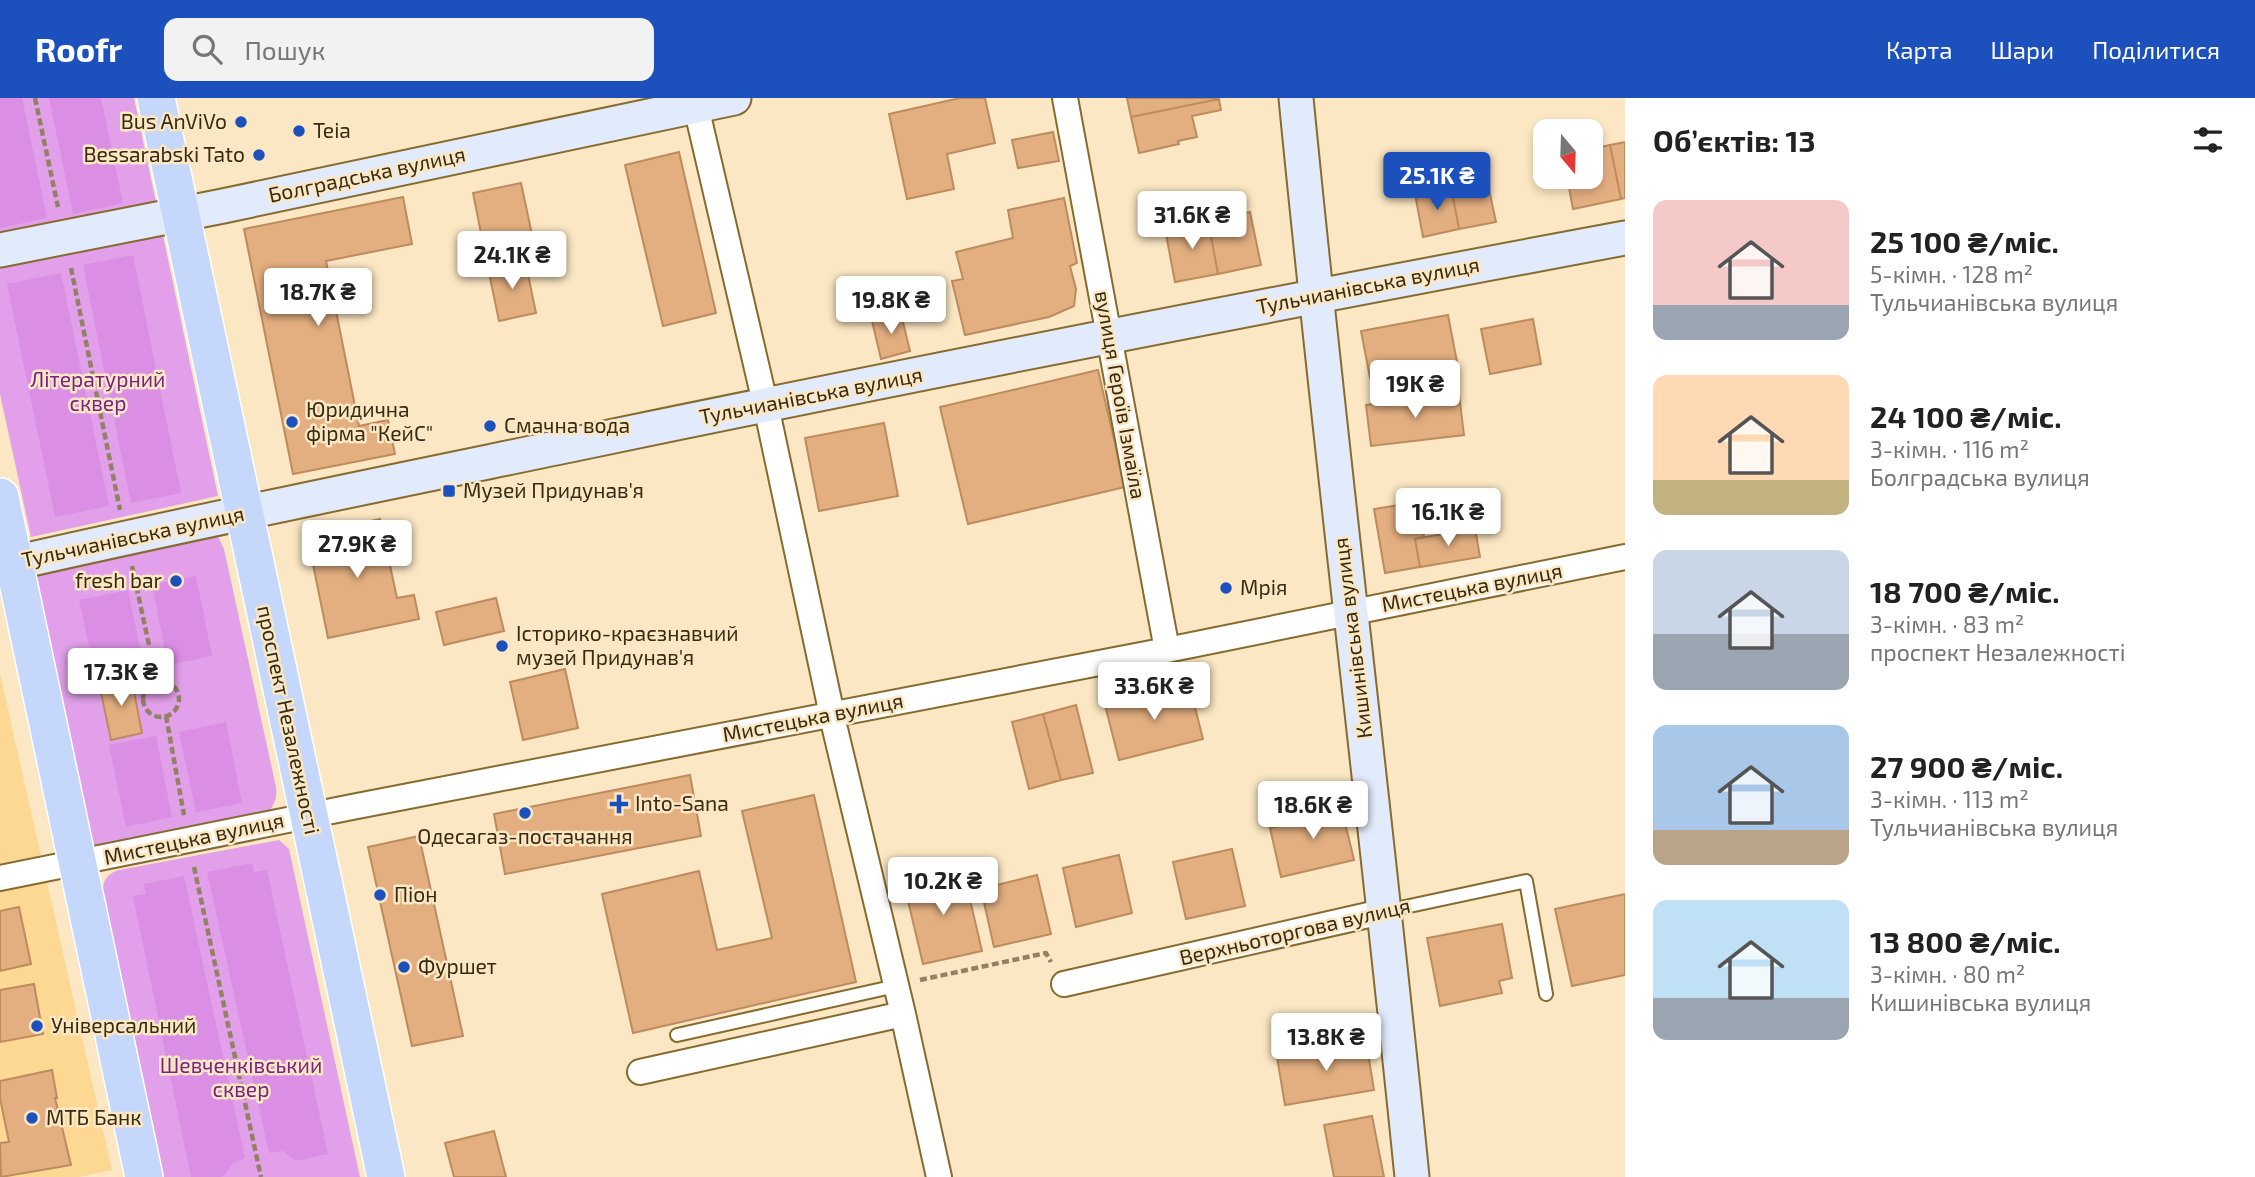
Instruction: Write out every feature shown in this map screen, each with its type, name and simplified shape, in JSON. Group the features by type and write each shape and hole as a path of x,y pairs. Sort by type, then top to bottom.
{"main road":[{"name":"проспект Незалежності","path":"156,98 386,1177"},
{"name":"Болградська вулиця","path":"0,250 181,214 695,102 734,98"},
{"name":"Кишинівська вулиця","path":"1296,98 1315,296 1385,911 1412,1177"},
{"name":"Тульчианівська вулиця","path":"7,564 765,405 1315,296 1625,238"},
{"path":"0,497 7,564 78,863 144,1177"}],"street":[{"name":"вулиця Героїв Ізмаїла","path":"1065,98 1167,650"},
{"path":"695,102 765,405 831,714 904,1014 939,1177"},
{"name":"Мистецька вулиця","path":"0,878 1167,650 1625,557"},
{"name":"Верхньоторгова вулиця","path":"1064,984 1385,911"},
{"path":"640,1072 904,1014"}],"lane":[{"name":"Верхньоторгова вулиця","path":"1385,911 1526,881 1546,994"},
{"path":"677,1035 896,986"}],"path":[{"path":"35,98 61,219"},
{"path":"69,259 121,516"},
{"path":"129,555 158,682"},
{"path":"158,682 169,683 179,698 176,709 166,716 155,717 143,704 142,698 147,687 158,682"},
{"path":"166,716 186,824"},
{"path":"194,864 261,1177"},
{"path":"896,986 1046,953 1064,984"}],"shaded area":[{"path":"0,98 22,98 47,218 0,228"},
{"path":"49,98 101,98 123,203 73,214"},
{"path":"133,255 181,493 131,503 83,265"},
{"path":"61,273 109,506 55,517 7,284"},
{"path":"196,576 212,656 168,665 152,585"},
{"path":"128,590 144,668 96,679 79,600"},
{"path":"0,674 112,1170 79,1177 0,1177"},
{"path":"226,722 242,803 196,812 179,732"},
{"path":"156,736 172,817 126,827 109,745"},
{"path":"252,863 254,872 267,870 328,1154 296,1161 283,1151 269,1153 207,872"},
{"path":"184,876 245,1158 233,1163 224,1176 220,1177 191,1177 133,896 146,894 144,884"}],"green space":[{"name":"Літературний сквер","path":"0,98 134,98 218,496 31,537 0,394"},
{"path":"216,532 224,549 276,787 275,800 264,817 95,850 82,833 33,575"},
{"name":"Шевченківський сквер","path":"279,840 289,849 360,1177 164,1177 103,890 105,880 119,870"}],"building":[{"path":"960,98 985,98 995,143 947,154 954,189 907,199 889,114"},
{"path":"1127,98 1219,98 1219,99 1131,117"},
{"path":"1219,99 1221,110 1192,116 1197,137 1139,153 1131,117"},
{"path":"1053,132 1059,161 1018,168 1012,140"},
{"path":"1625,142 1625,198 1621,199 1610,145"},
{"path":"1610,145 1621,199 1573,209 1569,189 1603,189 1603,146"},
{"path":"679,152 716,313 663,326 625,165"},
{"path":"1487,180 1496,222 1459,229 1451,187"},
{"path":"521,183 537,258 488,268 473,193"},
{"path":"1451,187 1459,229 1423,237 1415,194"},
{"path":"403,197 412,244 326,261 359,426 388,420 395,454 293,474 244,229"},
{"path":"1064,198 1077,263 1070,266 1076,289 1074,306 1049,317 965,335 952,281 963,279 956,252 1013,238 1008,210"},
{"path":"1250,212 1261,265 1218,274 1208,220"},
{"path":"1208,220 1218,274 1175,282 1165,229"},
{"path":"525,260 536,313 499,321 488,268"},
{"path":"901,314 910,351 881,359 872,321"},
{"path":"1448,315 1457,362 1370,378 1361,331"},
{"path":"1533,319 1541,364 1490,374 1481,329"},
{"path":"1098,370 1125,487 968,524 940,407"},
{"path":"1459,394 1464,435 1371,446 1366,405"},
{"path":"884,423 898,496 819,511 805,438"},
{"path":"1418,502 1424,537 1415,539 1420,567 1385,573 1374,509"},
{"path":"380,519 397,598 414,595 419,619 328,638 307,535"},
{"path":"1475,528 1480,557 1420,567 1415,539"},
{"path":"496,598 504,631 444,645 436,612"},
{"path":"565,669 578,728 523,740 510,682"},
{"path":"131,676 142,733 111,740 99,683"},
{"path":"1189,684 1203,739 1119,760 1105,705"},
{"path":"1076,705 1093,773 1061,780 1043,714"},
{"path":"1043,714 1061,780 1029,789 1012,722"},
{"path":"690,775 701,836 505,874 494,814"},
{"path":"814,795 856,982 633,1033 602,894 699,871 717,950 772,938 742,811"},
{"path":"1339,798 1354,860 1281,877 1270,828 1319,817 1316,803"},
{"path":"419,836 463,1036 412,1046 368,847"},
{"path":"1232,849 1245,906 1186,919 1173,862"},
{"path":"1119,855 1132,913 1076,927 1063,868"},
{"path":"963,870 982,951 923,964 904,884"},
{"path":"1037,875 1051,934 994,947 981,889"},
{"path":"1625,894 1625,975 1572,986 1555,909"},
{"path":"19,907 31,964 0,971 0,911"},
{"path":"1502,924 1512,978 1499,981 1502,993 1440,1006 1427,938"},
{"path":"34,984 43,1034 0,1042 0,990"},
{"path":"1366,1041 1374,1090 1285,1105 1277,1057"},
{"name":"МТБ Банк","path":"52,1070 55,1098 71,1165 1,1177 0,1143 9,1142 0,1098 0,1081"},
{"path":"1372,1116 1384,1177 1334,1177 1324,1125"},
{"path":"494,1131 506,1177 454,1177 445,1143"}],"place":[{"name":"Bus AnViVo","path":"241,122"},
{"name":"Teia","path":"299,131"},
{"name":"Bessarabski Tato","path":"259,155"},
{"name":"Юридична фірма \"КейС\"","path":"292,422"},
{"name":"Смачна вода","path":"490,426"},
{"name":"Музей Придунав'я","path":"449,491"},
{"name":"fresh bar","path":"176,581"},
{"name":"Мрія","path":"1226,588"},
{"name":"Історико-краєзнавчий музей Придунав'я","path":"502,646"},
{"name":"Into-Sana","path":"619,804"},
{"name":"Одесагаз-постачання","path":"525,813"},
{"name":"Піон","path":"380,895"},
{"name":"Фуршет","path":"404,967"},
{"name":"Універсальний","path":"37,1026"},
{"name":"МТБ Банк","path":"32,1118"}]}
